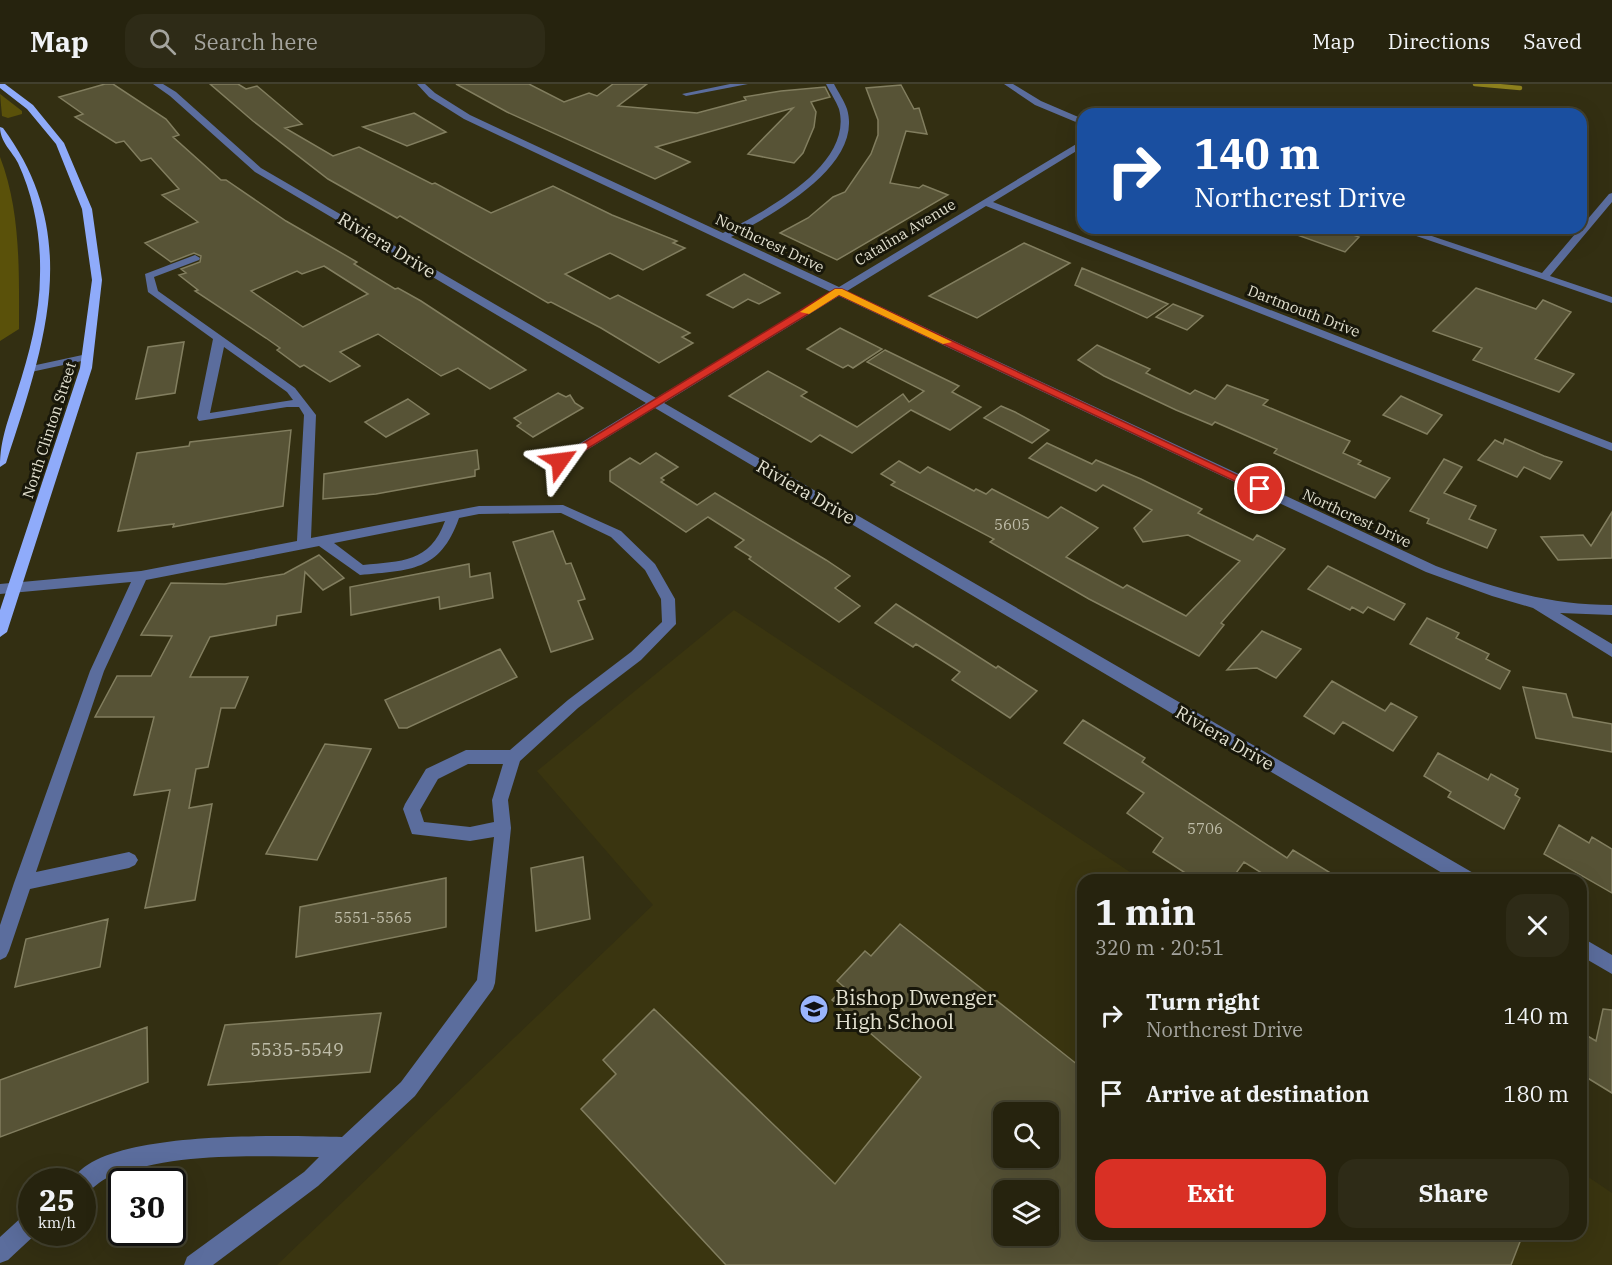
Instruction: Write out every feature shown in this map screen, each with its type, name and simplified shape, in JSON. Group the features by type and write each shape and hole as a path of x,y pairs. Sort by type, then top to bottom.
{"main road":[{"name":"North Clinton Street","path":"0,84 30,107 60,143 87,208 97,280 87,357 7,588 0,632"},
{"path":"0,130 23,164 42,217 46,278 31,369 0,463"}],"street":[{"name":"Riviera Drive","path":"157,84 173,94 258,170 1459,874"},
{"name":"Northcrest Drive","path":"421,84 432,95 467,117 1431,569 1538,606 1591,611 1612,610"},
{"path":"686,94 744,84"},
{"path":"723,237 758,219 800,191 832,160 846,127 842,100 830,84"},
{"path":"1008,84 1038,103 1077,119"},
{"name":"Catalina Avenue","path":"560,461 1077,147"},
{"path":"1587,226 1612,196"},
{"name":"Dartmouth Drive","path":"985,202 1612,447"},
{"path":"1416,234 1612,300"},
{"path":"1544,277 1580,234"},
{"path":"195,258 149,276 153,292 291,390 310,415 304,545"},
{"path":"218,338 219,349 203,418 287,404 303,404"},
{"path":"31,369 87,357"},
{"path":"7,588 141,576 479,510 563,509 616,534 650,567 668,599 669,624 636,656 573,704 513,756 500,800 503,828 486,983 408,1089 311,1179 195,1265"},
{"path":"321,541 360,570 412,564 428,558 442,545 454,515"},
{"path":"0,951 97,671 141,576"},
{"path":"1538,606 1612,651"},
{"path":"503,828 470,834 418,829 411,809 432,774 466,757 513,756"},
{"path":"24,883 129,860"},
{"path":"1587,949 1612,964"},
{"path":"96,1173 101,1169 163,1151 243,1146 345,1148"},
{"path":"0,1252 18,1236"}],"shaded area":[{"path":"0,94 22,111 22,114 8,118 2,116"},
{"path":"0,157 12,199 15,220 19,264 19,329 0,341"},
{"name":"Bishop Dwenger High School","path":"734,610 1133,874 1077,874 1077,1240 1587,1240 1587,1176 1612,1193 1612,1265 277,1265 653,905 537,771"}],"building":[{"path":"105,84 113,84 166,119 179,135 173,137 221,180 226,180 286,221 357,262 354,264 395,289 398,288 421,301 526,370 490,389 458,368 441,376 378,334 340,352 360,366 330,382 304,365 300,367 277,350 280,348 195,291 198,290 179,275 186,273 181,269 200,262 201,256 194,253 171,262 145,243 198,222 162,195 179,189 151,158 141,161 124,141 116,143 75,117 83,114 59,97","holes":["324,266 368,294 303,327 251,291 297,271 302,274"]},
{"path":"210,84 238,84 246,89 257,86 302,124 285,128 333,156 359,147 491,213 553,186 612,215 677,241 673,243 685,248 643,270 610,253 565,274 610,299 618,295 690,333 682,337 693,343 659,363 601,328 551,302 548,303 400,216 397,218 328,179 253,121"},
{"path":"456,84 529,84 564,102 589,93 597,96 613,84 647,84 618,106 697,113 746,100 744,97 781,91 825,87 830,97 811,102 816,112 814,127 803,153 794,163 748,154 793,108 656,147 690,162 655,179 507,112"},
{"path":"901,85 914,109 919,108 927,134 906,131 890,183 919,188 923,185 948,195 837,260 780,233 808,218 833,197 845,192 871,154 878,135 878,120 866,88"},
{"path":"414,113 446,132 407,146 363,127"},
{"path":"1294,234 1350,234 1359,237 1345,252"},
{"path":"1024,243 1070,263 977,318 929,296"},
{"path":"1082,268 1168,304 1147,318 1075,285"},
{"path":"744,274 780,293 759,304 748,299 733,308 707,295"},
{"path":"1476,288 1536,309 1543,300 1571,312 1535,359 1574,374 1559,392 1473,360 1482,348 1433,331"},
{"path":"1173,304 1203,316 1187,330 1156,317"},
{"path":"840,328 882,349 853,368 848,365 843,368 807,349"},
{"path":"184,342 175,393 136,399 148,347"},
{"path":"1097,345 1150,369 1146,373 1190,394 1195,390 1215,399 1227,385 1268,400 1263,405 1350,441 1343,453 1361,461 1358,464 1390,478 1375,498 1274,453 1277,449 1215,422 1212,425 1176,410 1104,376 1078,360"},
{"path":"885,350 959,386 952,392 981,407 950,430 911,410 852,453 820,435 811,442 729,396 768,371 807,392 801,396 857,427 903,394 909,402 924,391 867,362"},
{"path":"558,393 566,397 570,395 575,403 583,408 533,437 517,426 521,423 514,418"},
{"path":"1401,396 1442,415 1427,434 1383,415"},
{"path":"408,399 429,414 386,437 365,422"},
{"path":"1001,406 1049,430 1032,443 984,418"},
{"path":"291,430 283,506 173,527 174,524 118,531 137,453 189,446 190,442"},
{"path":"1505,439 1562,462 1550,479 1524,467 1517,477 1478,460 1495,440 1503,444"},
{"path":"1047,443 1092,464 1096,460 1141,479 1202,509 1198,513 1253,540 1257,535 1285,549 1221,623 1224,625 1199,656 1089,599 990,542 994,539 891,485 895,482 881,474 899,461 920,473 928,467 974,491 976,489 986,494 992,489 1048,518 1061,507 1098,528 1066,557 1123,588 1127,585 1186,616 1240,561 1188,535 1143,542 1134,528 1152,510 1103,485 1096,491 1029,458"},
{"path":"477,450 479,469 475,470 475,476 376,494 323,499 324,474"},
{"path":"656,453 678,467 661,478 664,480 661,482 697,505 715,493 826,560 850,576 835,588 860,606 839,622 749,559 751,557 735,547 744,540 708,517 686,532 610,481 610,471 630,458 640,464"},
{"path":"1444,459 1462,467 1444,493 1476,506 1469,519 1496,530 1487,548 1427,523 1429,519 1410,511"},
{"path":"1612,512 1612,558 1558,560 1541,537 1583,535 1591,546"},
{"path":"553,531 566,564 571,563 585,599 578,601 593,639 551,652 513,542"},
{"path":"319,555 344,578 323,590 305,572 301,612 277,616 276,625 210,637 190,677 248,677 235,708 221,708 208,767 196,769 189,808 212,804 195,900 145,908 170,790 134,795 154,717 95,717 117,676 151,676 172,636 141,635 171,583 225,584 284,574"},
{"path":"469,564 470,577 490,573 493,598 440,609 439,597 351,615 350,587"},
{"path":"1328,566 1405,604 1394,620 1368,607 1363,613 1352,607 1350,610 1308,589"},
{"path":"896,604 996,668 998,666 1037,691 1010,718 952,680 960,672 916,644 913,647 875,623"},
{"path":"1427,618 1459,633 1456,638 1489,654 1486,659 1510,671 1500,689 1410,644"},
{"path":"1262,631 1301,649 1276,678 1257,668 1227,670"},
{"path":"500,649 517,677 407,728 399,728 385,700"},
{"path":"1332,681 1385,711 1391,703 1417,717 1393,751 1343,722 1334,734 1304,716"},
{"path":"1523,687 1566,694 1573,717 1612,724 1612,752 1536,738"},
{"path":"1083,720 1145,758 1142,762 1287,858 1293,850 1332,874 1263,874 1244,862 1235,874 1187,874 1153,852 1163,838 1127,813 1144,793 1064,743"},
{"path":"325,744 371,749 317,860 266,854"},
{"path":"1438,753 1488,780 1491,774 1518,789 1515,795 1520,798 1504,829 1448,797 1451,792 1424,776"},
{"path":"1559,825 1589,843 1592,837 1612,849 1612,893 1587,879 1587,874 1579,874 1544,854"},
{"path":"583,857 590,919 536,931 531,868"},
{"path":"446,878 446,927 296,957 300,907"},
{"path":"108,919 100,967 15,987 26,939"},
{"path":"900,924 1077,1064 1077,1240 1521,1240 1511,1265 726,1265 581,1109 616,1074 603,1060 654,1009 835,1184 921,1077 832,1000 844,987 837,981 865,951 871,956"},
{"path":"1603,1009 1612,1010 1612,1093 1587,1078 1587,1036 1596,1041"},
{"path":"381,1013 370,1072 208,1085 225,1025"},
{"path":"147,1027 148,1082 0,1137 0,1080"}],"waterway":[{"path":"1475,84 1520,88"}],"slow traffic":[{"path":"805,312 839,291 947,342"}],"place":[{"name":"Bishop Dwenger High School","path":"814,1009"}],"route":[{"path":"560,461 839,291 1260,489"}]}
